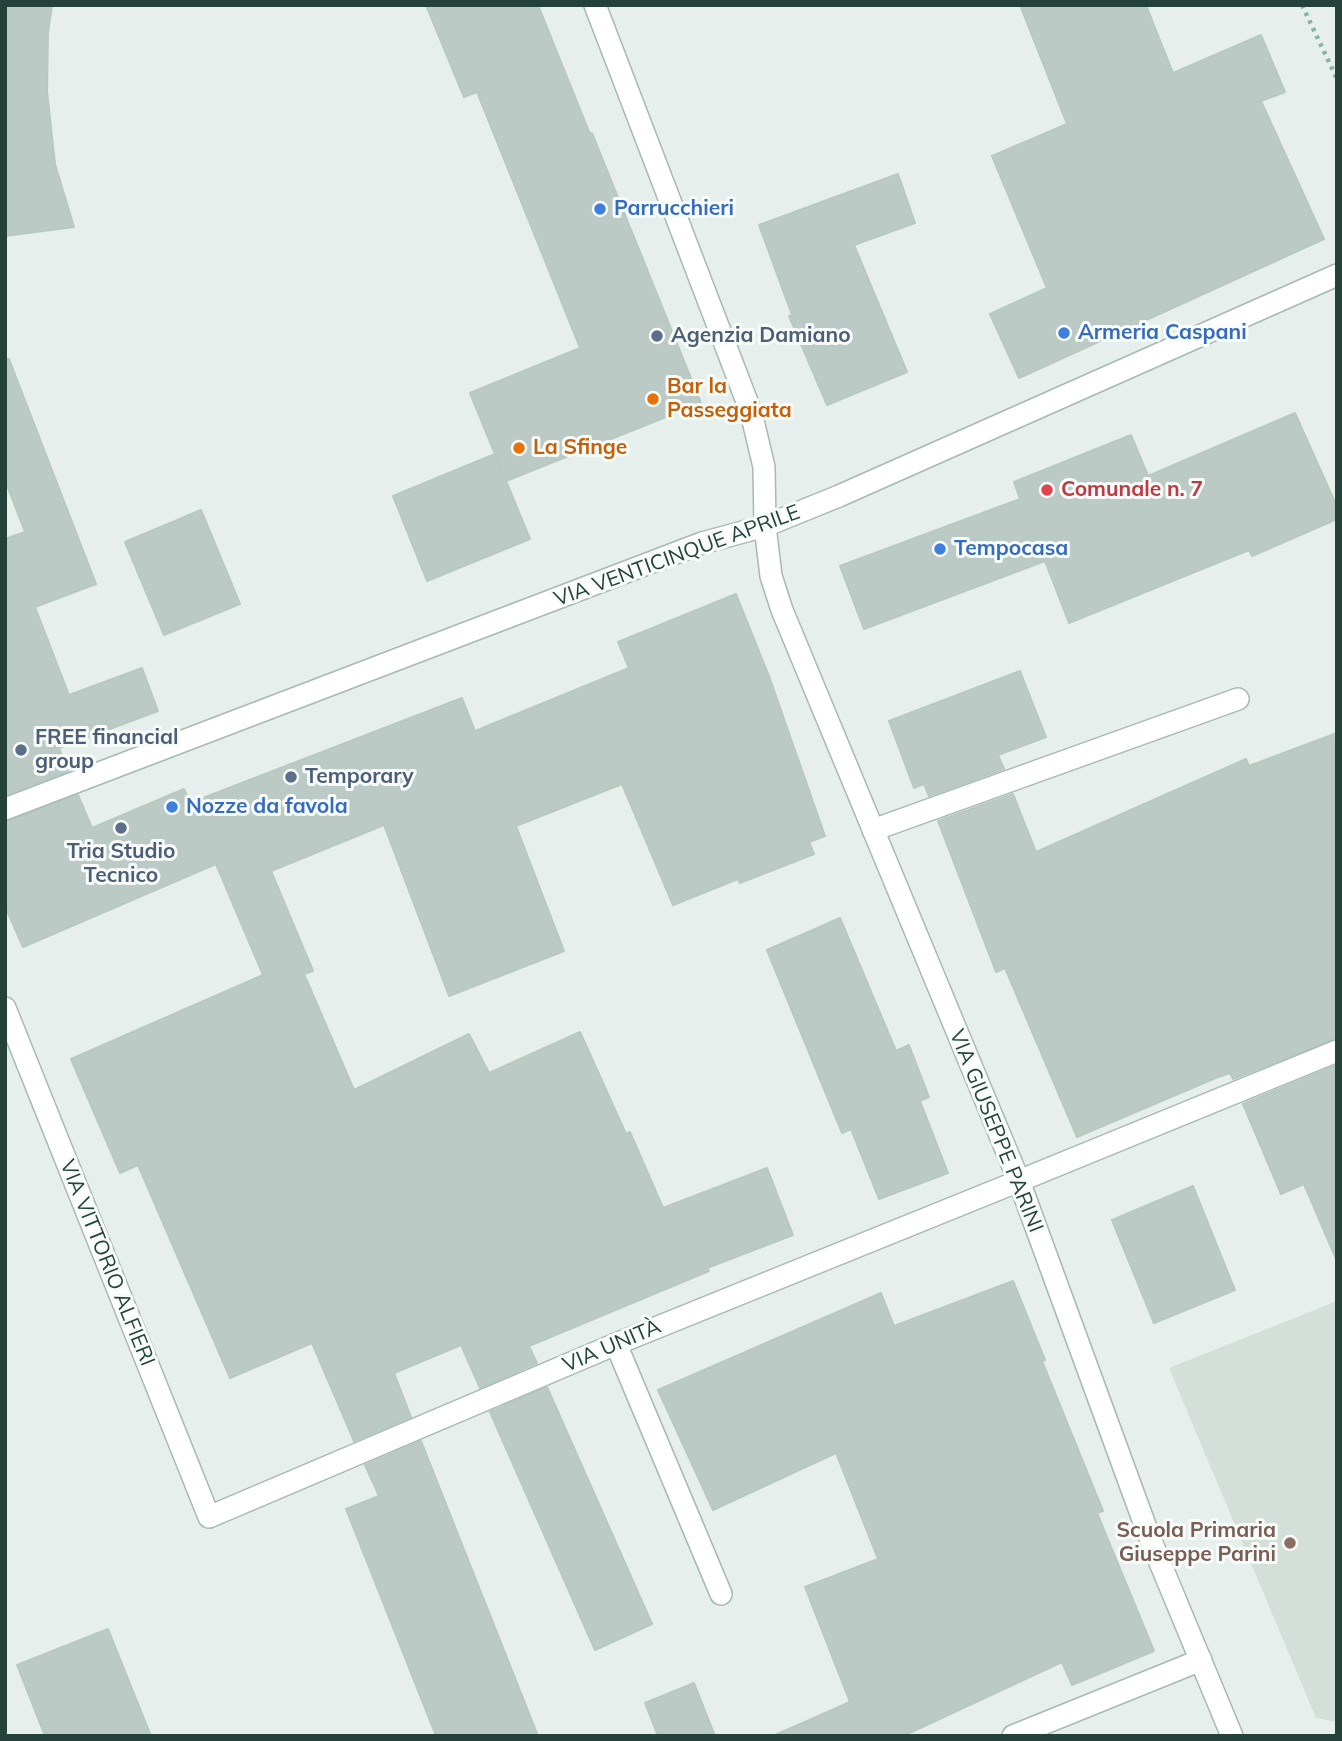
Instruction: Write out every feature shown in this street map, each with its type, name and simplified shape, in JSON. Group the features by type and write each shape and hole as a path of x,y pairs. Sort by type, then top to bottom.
{"street":[{"name":"VIA GIUSEPPE PARINI","path":"595,5 751,412 764,467 765,526 771,576 782,610 1019,1181 1149,1535 1232,1736"},
{"name":"VIA VENTICINQUE APRILE","path":"5,809 702,543 765,526 839,496 1337,275"},
{"path":"873,830 1238,699"},
{"name":"VIA VITTORIO ALFIERI","path":"5,1009 209,1517"},
{"name":"VIA UNITÀ","path":"209,1517 615,1344 1337,1051"},
{"path":"615,1344 721,1594"},
{"path":"1013,1736 1201,1660"}],"path":[{"path":"1302,5 1337,79"}],"shaded area":[{"name":"Scuola Primaria Giuseppe Parini","path":"1337,1301 1337,1722 1316,1718 1169,1368"}],"building":[{"path":"5,5 52,5 48,33 47,91 55,164 74,227 5,236"},
{"path":"426,5 538,5 701,403 506,481 470,393 580,348 477,92 464,97"},
{"path":"1020,5 1146,5 1173,73 1261,35 1285,92 1261,101 1324,239 1019,378 990,314 1047,288 992,156 1067,124"},
{"path":"898,174 915,223 854,245 907,372 827,405 789,316 792,315 759,225"},
{"path":"5,359 9,359 96,584 35,607 69,695 142,668 158,711 59,748 68,771 5,795 5,539 25,532 5,480"},
{"path":"1295,413 1337,507 1337,519 1252,556 1249,550 1069,623 1045,561 864,629 840,566 1020,499 1014,482 1131,435 1148,476"},
{"path":"495,454 530,539 427,581 393,496"},
{"path":"201,510 240,604 164,635 125,542"},
{"path":"736,594 769,676 825,836 809,842 814,854 740,883 738,879 673,905 622,784 516,826 564,951 449,996 384,825 271,871 313,971 304,974 354,1090 469,1034 489,1073 580,1032 626,1134 630,1132 663,1208 767,1168 793,1235 707,1268 709,1271 529,1346 537,1363 480,1388 461,1345 394,1373 411,1417 354,1441 312,1343 230,1378 138,1165 120,1173 71,1059 263,975 216,864 23,947 5,906 5,822 78,795 92,828 184,789 190,803 462,698 475,731 629,668 618,642"},
{"path":"1020,671 1046,737 998,755 1004,769 929,796 924,784 914,788 889,721"},
{"path":"1337,733 1337,1038 1233,1079 1230,1073 1218,1077 1077,1137 1005,968 996,972 938,821 1013,794 1036,852 1246,759 1249,766"},
{"path":"840,918 896,1051 909,1045 929,1097 920,1101 948,1173 879,1199 851,1129 842,1133 767,950"},
{"path":"1337,1065 1336,1259 1304,1184 1281,1194 1243,1104"},
{"path":"1193,1186 1235,1290 1154,1323 1112,1220"},
{"path":"1013,1281 1045,1360 1042,1361 1103,1511 1097,1513 1154,1651 1072,1685 1062,1662 903,1736 773,1736 850,1702 805,1587 878,1559 836,1453 713,1510 658,1390 881,1293 894,1326"},
{"path":"547,1387 652,1624 595,1650 490,1412"},
{"path":"421,1441 538,1736 436,1736 346,1509 379,1496 365,1465"},
{"path":"108,1629 151,1736 45,1736 17,1665"},
{"path":"694,1683 715,1736 658,1736 645,1703"}],"place":[{"name":"Parrucchieri","path":"600,209"},
{"name":"Armeria Caspani","path":"1064,333"},
{"name":"Agenzia Damiano","path":"657,336"},
{"name":"Bar la Passeggiata","path":"653,399"},
{"name":"La Sfinge","path":"519,448"},
{"name":"Comunale n. 7","path":"1047,490"},
{"name":"Tempocasa","path":"940,549"},
{"name":"FREE financial group","path":"21,750"},
{"name":"Temporary","path":"291,777"},
{"name":"Nozze da favola","path":"172,807"},
{"name":"Tria Studio Tecnico","path":"121,828"},
{"name":"Scuola Primaria Giuseppe Parini","path":"1290,1543"}]}
